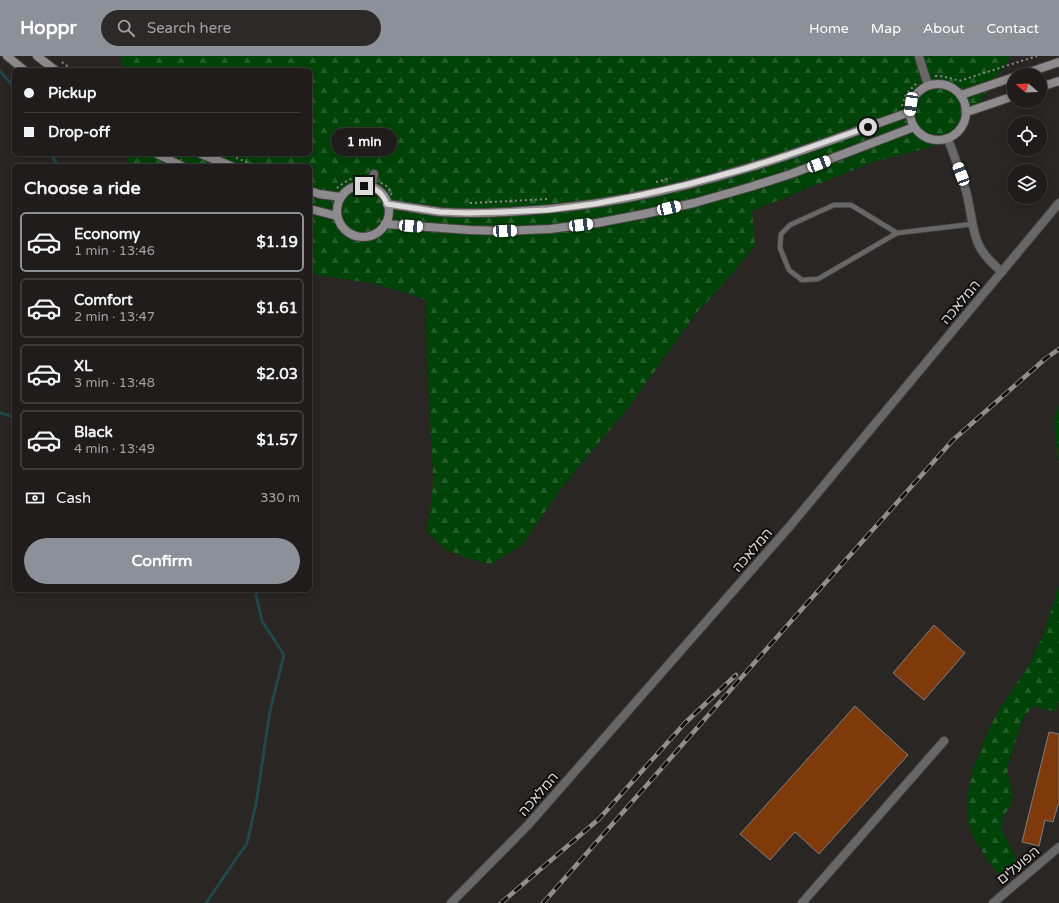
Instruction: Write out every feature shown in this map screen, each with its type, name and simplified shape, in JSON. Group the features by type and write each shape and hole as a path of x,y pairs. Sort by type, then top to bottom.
{"main road":[{"path":"7,56 22,68"},
{"path":"37,56 52,68"},
{"path":"1041,68 1059,62"},
{"path":"961,95 1007,79"},
{"path":"927,81 943,83 956,90 961,95 964,100 966,119 963,126 954,136 948,139 932,140 919,133 914,127 911,120 911,104 915,96 927,81"},
{"path":"1047,85 1059,81"},
{"path":"966,112 1007,98"},
{"path":"387,204 440,212 468,213 548,210 594,204 689,184 744,169 910,112"},
{"path":"385,224 505,231 550,229 597,223 694,203 750,187 791,174 914,127"},
{"path":"161,156 178,164"},
{"path":"206,156 226,164"},
{"path":"373,180 387,204 387,220 385,224 378,232 370,236 361,237 352,235 344,230 339,222 339,202 341,197 354,187 364,186 373,180"},
{"path":"312,192 341,197"},
{"path":"312,210 338,216"}],"street":[{"path":"919,57 927,81"},
{"path":"948,139 966,192 976,240 990,262 1002,272"},
{"name":"המלאכה","path":"451,903 528,825 790,526 1059,203"},
{"path":"802,903 944,741"},
{"name":"הפועלים","path":"993,903 1059,847"}],"lane":[{"path":"897,233 851,205 834,205 790,225 781,234 780,248 789,270 802,280 818,279 897,233 973,224"}],"path":[{"path":"902,106 906,94 916,83 941,76 959,81 1037,56"},
{"path":"231,156 253,164"},
{"path":"335,189 360,176 379,181 388,187 393,197"},
{"path":"653,182 676,177"},
{"path":"463,203 555,198"}],"green space":[{"path":"122,56 1011,56 979,104 935,146 873,162 752,211 755,246 719,289 696,313 629,407 561,489 523,544 492,564 469,559 445,549 426,531 431,504 433,462 430,433 426,300 371,283 312,274 312,164 128,164 127,156 312,156 312,68 122,68"},
{"path":"1059,405 1059,467 1054,421"},
{"path":"1059,585 1059,701 1056,712 1033,706 1023,718 1007,768 1012,792 1011,805 1003,817 1002,830 1017,860 1012,870 1002,875 996,872 972,835 968,822 967,797 973,769 989,729 1000,708 1028,667 1044,633"}],"building":[{"path":"934,625 965,653 924,700 893,673"},
{"path":"855,706 908,755 819,854 795,832 770,860 740,834"},
{"path":"1049,732 1059,734 1059,805 1053,822 1045,820 1039,846 1022,842"}],"waterway":[{"path":"0,71 12,85"},
{"path":"52,156 57,164"},
{"path":"0,413 12,416"},
{"path":"206,903 247,843 256,804 270,711 284,655 262,621 255,592"}],"railway":[{"path":"543,903 953,440 1045,359 1059,349"},
{"path":"501,903 599,819 685,723 736,675"}],"route":[{"path":"364,186 378,190 384,197 387,204 440,212 468,213 548,210 594,204 689,184 758,165 868,127"}]}
